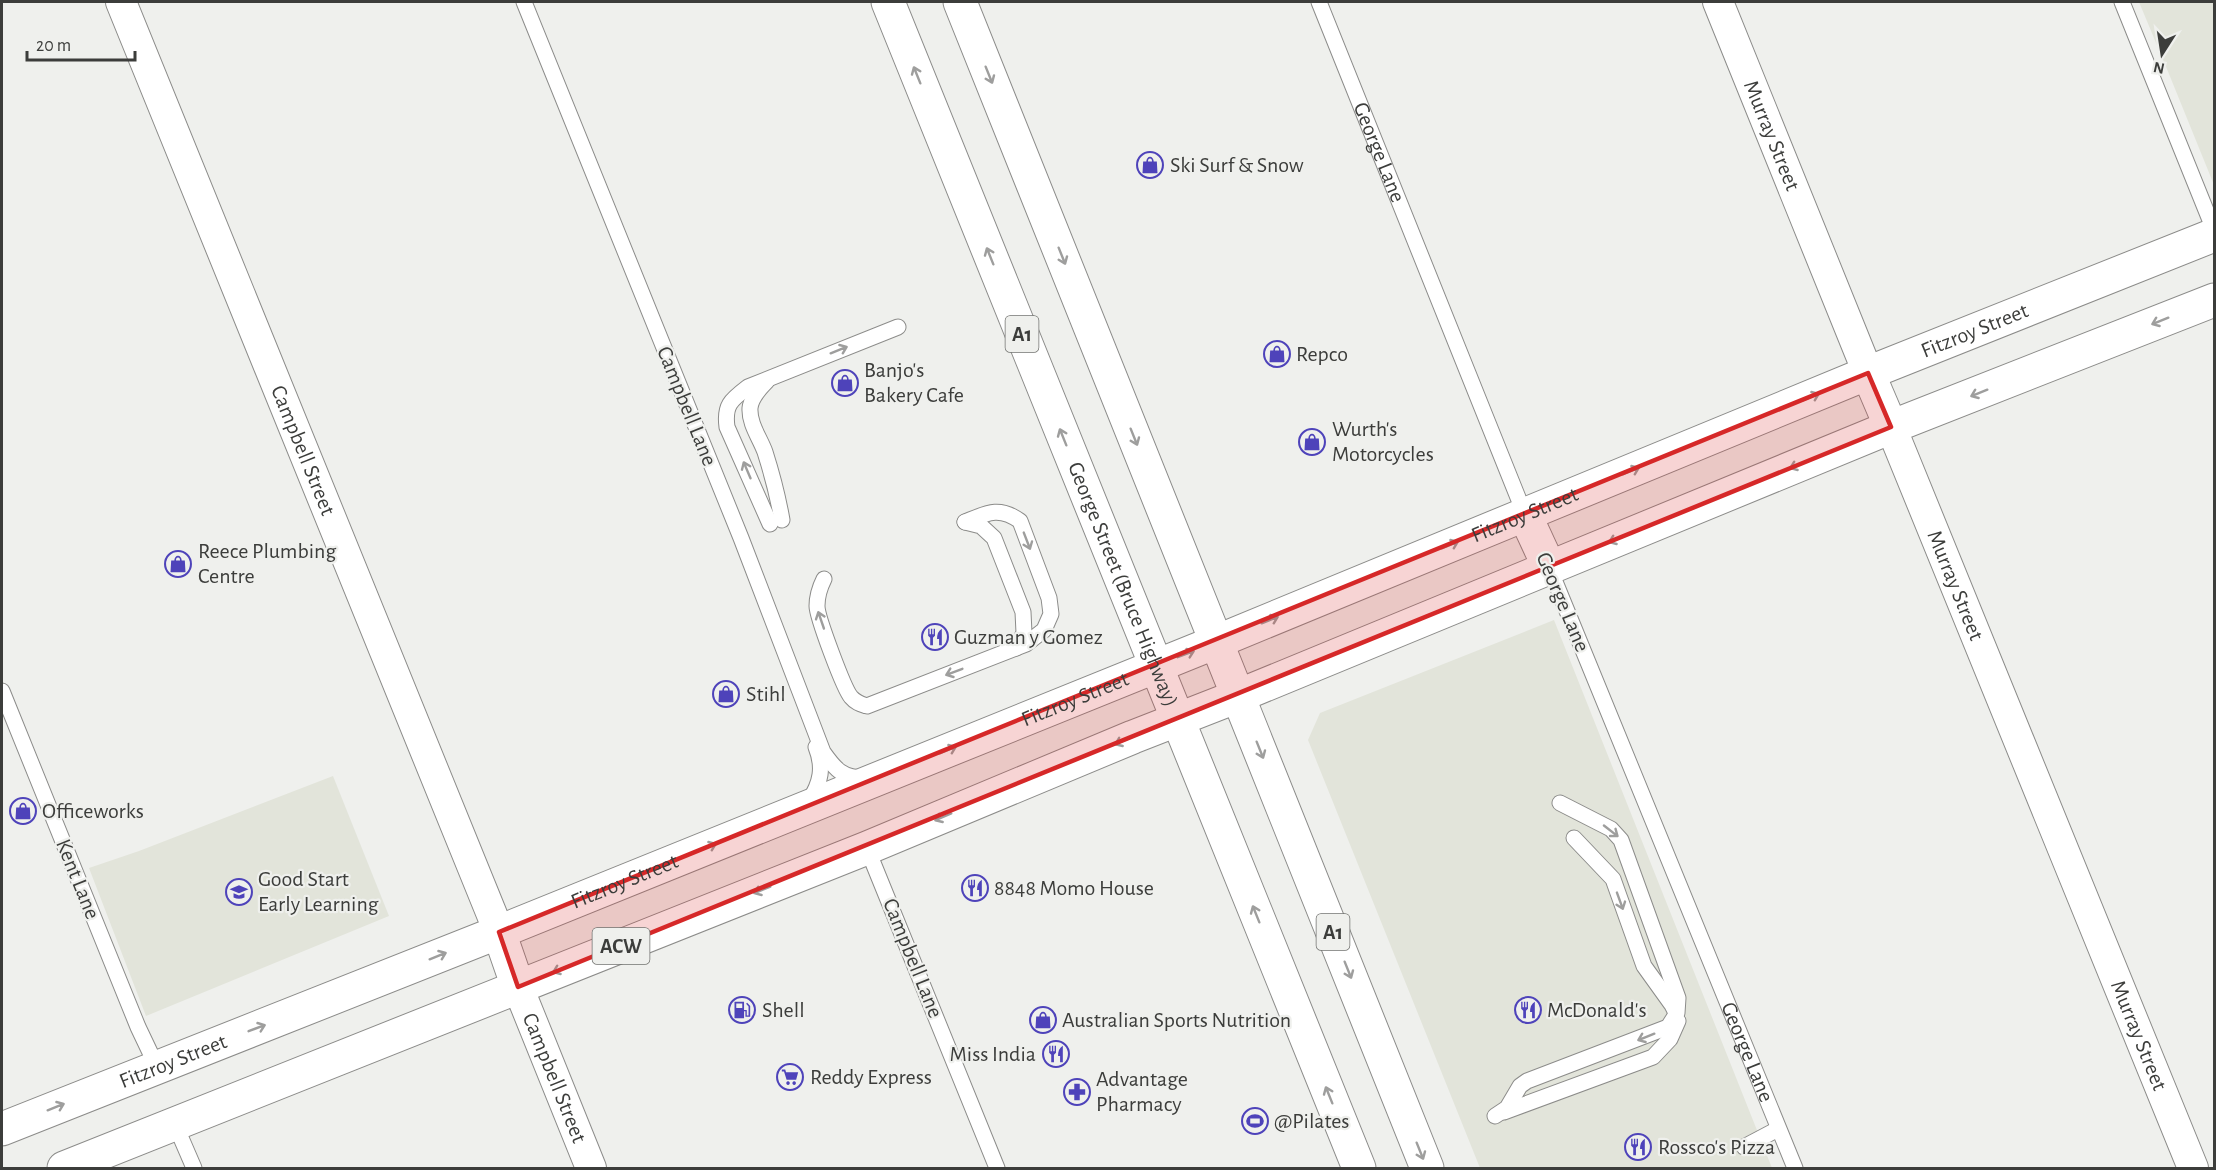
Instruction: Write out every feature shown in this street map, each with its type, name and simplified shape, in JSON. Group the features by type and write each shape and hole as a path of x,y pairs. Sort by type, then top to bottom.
{"main road":[{"name":"George Street (Bruce Highway)","path":"888,2 1359,1168"},
{"name":"A1","path":"960,2 1427,1168"},
{"name":"Fitzroy Street","path":"2,1129 499,932 1216,642 1868,373 2214,235"},
{"path":"1238,696 1891,427 2214,300"},
{"name":"Murray Street","path":"1868,373 1891,427"},
{"name":"George Lane","path":"1525,514 1549,567"},
{"name":"ACW","path":"64,1168 867,848 1177,719 1238,696"},
{"path":"499,932 518,987"}],"street":[{"name":"Campbell Street","path":"121,2 499,932"},
{"name":"Murray Street","path":"1718,2 1868,373"},
{"name":"Murray Street","path":"1891,427 2193,1168"},
{"name":"Campbell Street","path":"518,987 591,1168"}],"lane":[{"name":"Campbell Lane","path":"524,2 745,548 823,752 836,770 846,775 877,778"},
{"name":"George Lane","path":"1319,2 1525,514"},
{"path":"2122,2 2214,230"},
{"path":"769,378 754,396 750,411 751,422 764,450 775,484 776,522 727,427 725,415 733,398 748,387 769,378 898,327"},
{"path":"687,405 706,472 818,752 821,775 818,786 804,808"},
{"path":"824,579 819,591 817,608 850,697 859,704 867,706 1016,648 1026,644 1044,630 1051,614 1049,598 1020,521 1010,514 986,513 965,522 981,526 994,538 1023,612 1024,633 1016,648"},
{"name":"George Lane","path":"1549,567 1795,1168"},
{"name":"Kent Lane","path":"2,691 138,1028 157,1067"},
{"path":"1560,803 1611,829 1622,840 1678,998 1679,1018 1670,1039 1653,1057 1496,1116 1507,1108 1521,1086 1527,1081 1668,1027 1676,1015 1678,998"},
{"path":"1574,838 1613,879 1644,966 1672,1005 1676,1015"},
{"name":"Campbell Lane","path":"867,848 997,1168"},
{"path":"175,1124 194,1168"},
{"path":"1744,1147 1778,1129"}],"highlighted area":[{"path":"1868,373 1891,427 518,987 499,932"}],"shaded area":[{"path":"2139,2 2214,2 2214,185 2169,74"},
{"path":"1554,620 1772,1168 1480,1168 1308,740 1320,713"},
{"name":"Good Start Early Learning","path":"333,776 389,916 146,1016 89,868"}],"place":[{"name":"Ski Surf & Snow","path":"1150,165"},
{"name":"Repco","path":"1277,354"},
{"name":"Banjo's Bakery Cafe","path":"845,383"},
{"name":"Wurth's Motorcycles","path":"1312,442"},
{"name":"Reece Plumbing Centre","path":"178,564"},
{"name":"Guzman y Gomez","path":"935,637"},
{"name":"Stihl","path":"726,694"},
{"name":"Officeworks","path":"23,811"},
{"name":"8848 Momo House","path":"975,888"},
{"name":"Good Start Early Learning","path":"239,892"},
{"name":"Shell","path":"742,1010"},
{"name":"McDonald's","path":"1528,1010"},
{"name":"Australian Sports Nutrition","path":"1043,1020"},
{"name":"Miss India","path":"1056,1054"},
{"name":"Reddy Express","path":"790,1077"},
{"name":"Advantage Pharmacy","path":"1077,1092"},
{"name":"@Pilates","path":"1255,1121"},
{"name":"Rossco's Pizza","path":"1638,1147"}]}
